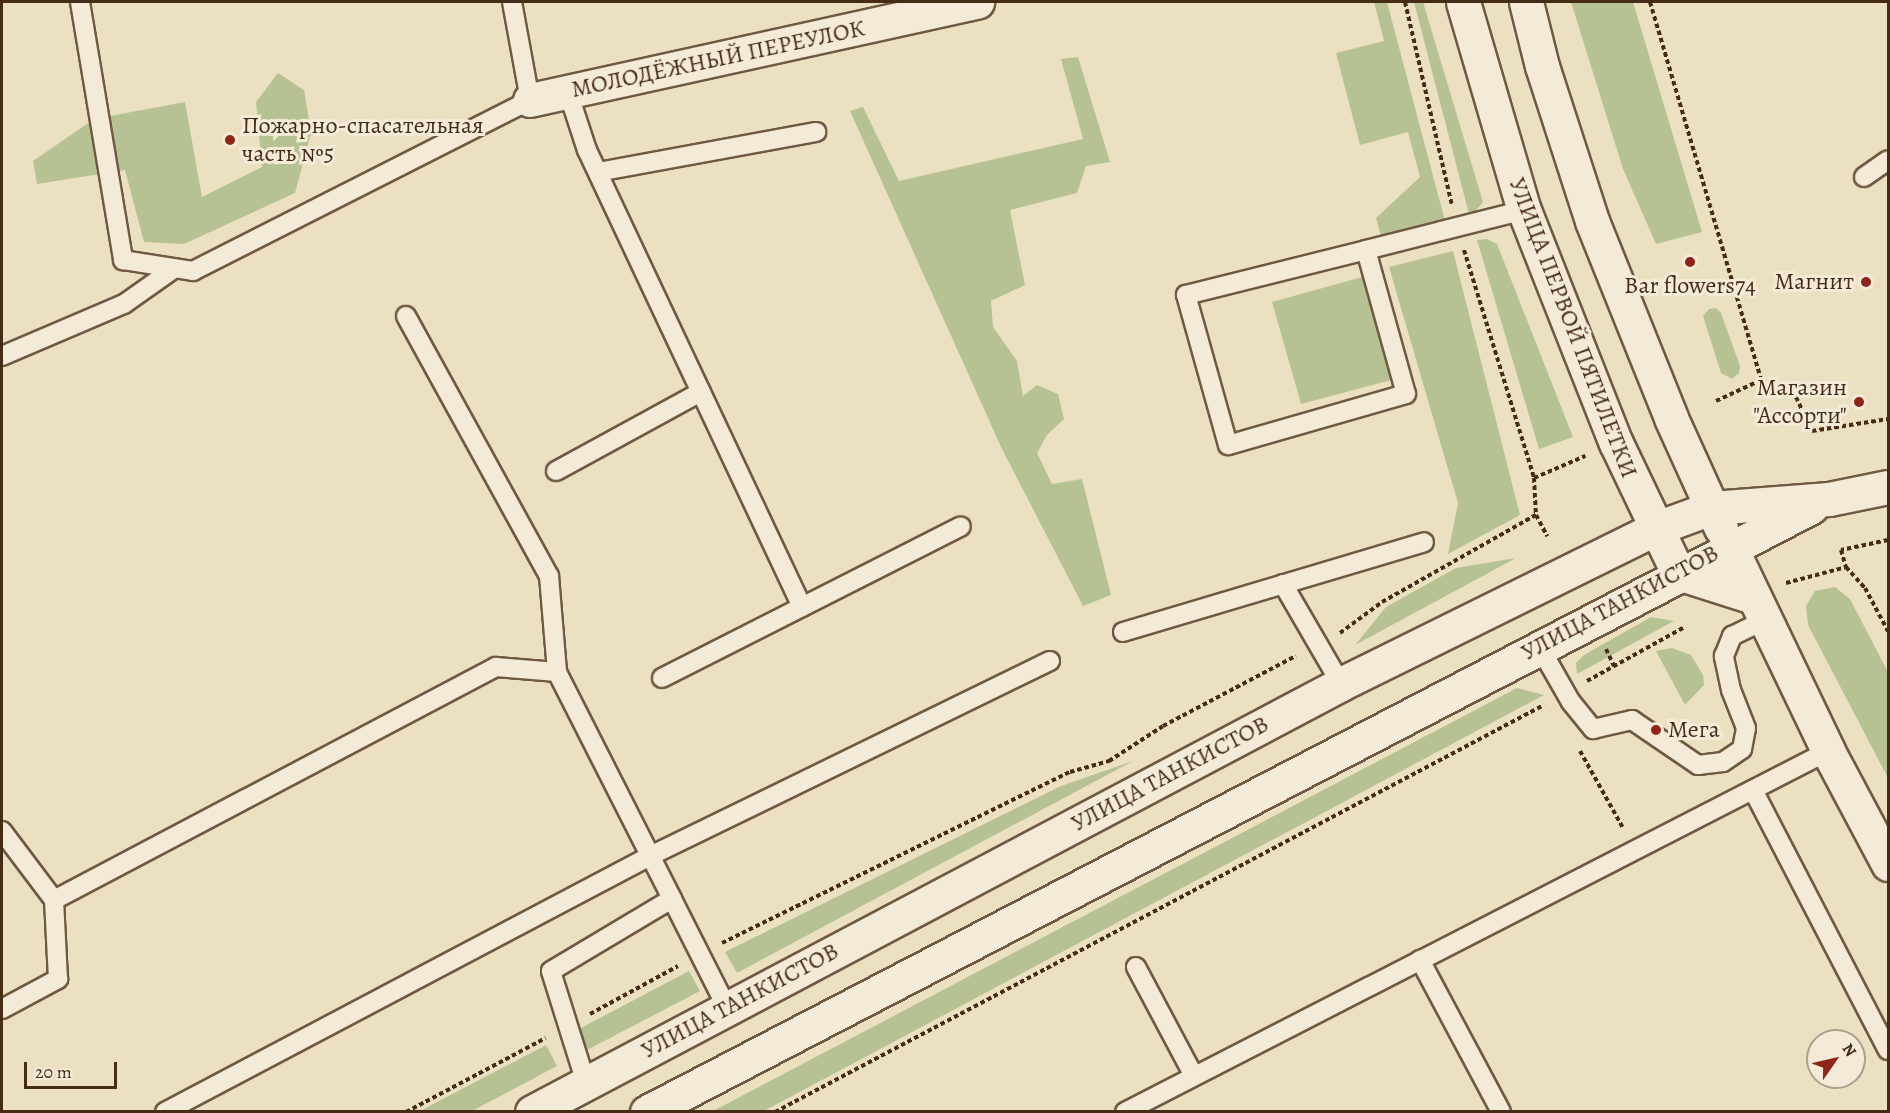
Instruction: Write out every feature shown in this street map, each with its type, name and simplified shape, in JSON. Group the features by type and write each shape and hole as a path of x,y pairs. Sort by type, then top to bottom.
{"main road":[{"name":"МОЛОДЁЖНЫЙ ПЕРЕУЛОК","path":"530,100 977,2"},
{"name":"УЛИЦА ПЕРВОЙ ПЯТИЛЕТКИ","path":"1463,2 1524,210 1616,443 1654,529 1678,573"},
{"path":"1526,2 1542,66 1592,221 1711,508 1828,751 1884,846"},
{"name":"УЛИЦА ТАНКИСТОВ","path":"531,1112 1341,684 1654,529 1711,508 1829,498 1888,487"},
{"name":"УЛИЦА ТАНКИСТОВ","path":"647,1112 1678,573 1829,498"},
{"path":"1678,573 1758,609"}],"lane":[{"path":"80,2 123,261 193,271 530,100 512,2"},
{"path":"568,92 598,172 802,607"},
{"path":"598,172 816,132"},
{"path":"1864,177 1888,160"},
{"path":"1366,250 1406,394 1228,445 1186,295 1524,210"},
{"path":"2,356 124,304 175,268"},
{"path":"406,316 549,576 557,672 727,1008"},
{"path":"556,471 701,392"},
{"path":"662,678 961,526"},
{"path":"1123,632 1424,542"},
{"path":"1283,584 1341,684"},
{"path":"1539,646 1565,693 1593,729 1632,720 1698,765 1723,762 1742,749 1746,728 1731,690 1725,656 1732,636 1758,609"},
{"path":"165,1112 650,856 1050,661"},
{"path":"54,900 495,667 557,672"},
{"path":"1125,1112 1828,751"},
{"path":"1753,790 1888,1050"},
{"path":"2,831 54,900 58,979 2,1009"},
{"path":"586,1083 551,971 672,899"},
{"path":"1420,960 1501,1112"},
{"path":"1136,967 1194,1076"}],"path":[{"path":"1405,2 1457,227 1534,478 1536,515 1547,536"},
{"path":"1650,2 1761,380 1796,398 1812,431 1888,419"},
{"path":"1716,400 1761,380"},
{"path":"1534,478 1585,456"},
{"path":"406,1112 700,954 1070,772 1109,761 1163,726 1351,627 1382,602 1536,515"},
{"path":"1888,540 1841,550 1846,567 1866,588 1888,631"},
{"path":"1786,583 1846,567"},
{"path":"775,1112 1565,693 1683,628"},
{"path":"1601,641 1614,666"},
{"path":"1574,741 1625,832"}],"green space":[{"path":"1374,2 1387,2 1445,221 1381,237 1376,218 1420,177 1408,132 1360,145 1336,53 1384,41"},
{"path":"1414,2 1423,2 1483,202 1473,214 1469,214"},
{"path":"1571,2 1633,2 1702,232 1656,244 1623,169"},
{"path":"1078,57 1110,162 1086,166 1077,193 1010,210 1025,285 991,301 993,327 1017,361 1023,396 1037,385 1058,394 1064,419 1047,435 1037,453 1052,484 1082,479 1111,595 1083,606 1002,449 850,111 863,107 899,181 1083,139 1061,59"},
{"path":"278,73 304,90 311,133 295,193 184,244 144,242 125,170 37,184 33,161 94,119 185,102 202,197 262,167 256,102"},
{"path":"1487,239 1497,244 1573,437 1539,449 1477,240"},
{"path":"1453,251 1520,515 1448,554 1458,503 1389,267"},
{"path":"1366,276 1395,379 1301,404 1272,302"},
{"path":"1716,308 1721,313 1740,366 1739,373 1732,379 1721,373 1703,316 1709,309"},
{"path":"1516,558 1355,645 1386,607 1456,568"},
{"path":"1835,587 1850,599 1888,672 1888,778 1808,625 1806,606 1815,591"},
{"path":"1651,617 1674,621 1577,674 1576,663 1584,655"},
{"path":"1672,648 1691,655 1703,675 1704,685 1685,705 1656,651"},
{"path":"1517,688 1544,695 764,1111 713,1111"},
{"path":"1133,761 737,973 725,952 1061,786"},
{"path":"689,971 700,991 587,1050 577,1030"},
{"path":"546,1045 557,1066 472,1111 420,1111"}],"place":[{"name":"Пожарно-спасательная часть №5","path":"230,140"},
{"name":"Bar flowers74","path":"1690,262"},
{"name":"Магнит","path":"1866,282"},
{"name":"Магазин \"Ассорти\"","path":"1859,402"},
{"name":"Мега","path":"1656,730"}]}
